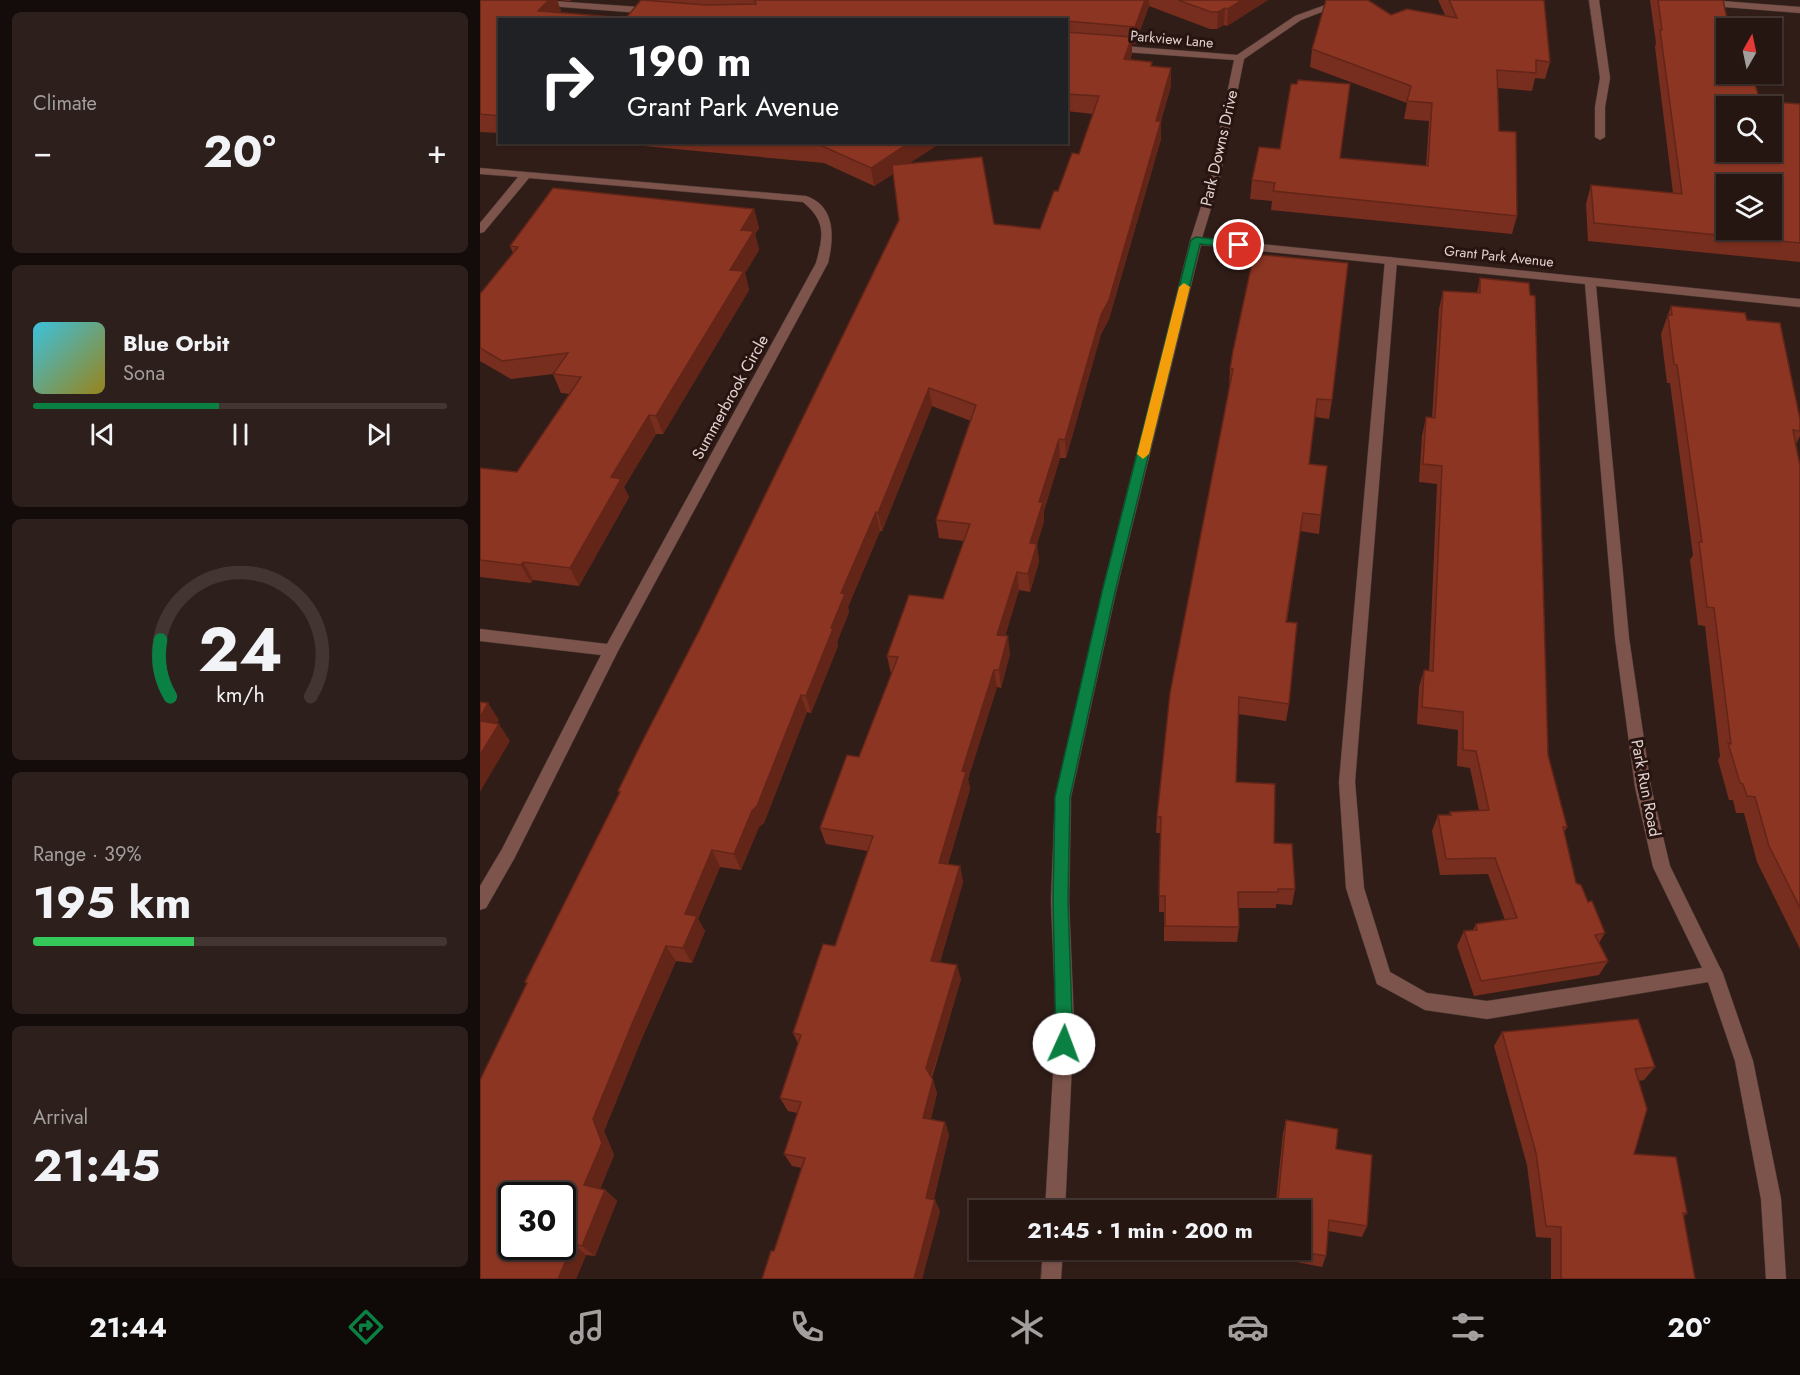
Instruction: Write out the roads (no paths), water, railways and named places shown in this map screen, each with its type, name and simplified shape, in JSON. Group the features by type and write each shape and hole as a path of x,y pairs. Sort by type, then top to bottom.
{"street":[{"path":"622,9 629,0"},
{"path":"1239,58 1298,18 1348,0"},
{"path":"1594,0 1605,78 1599,107 1599,137"},
{"path":"1675,0 1800,10"},
{"path":"527,2 666,12"},
{"name":"Parkview Lane","path":"1101,47 1239,58"},
{"name":"Park Downs Drive","path":"1056,1200 1065,1023 1060,901 1063,797 1109,592 1196,240 1215,182 1239,58"},
{"name":"Summerbrook Circle","path":"480,171 806,199 817,207 826,219 828,238 822,263 611,650 508,854 480,902"},
{"path":"480,230 526,176"},
{"name":"Grant Park Avenue","path":"1196,240 1800,303"},
{"path":"1391,260 1347,782 1355,888 1383,978 1425,1001 1487,1010 1714,974"},
{"name":"Park Run Road","path":"1590,280 1622,638 1643,787 1662,867 1714,974 1744,1061 1771,1199 1776,1279"},
{"path":"480,635 611,650"},
{"path":"1051,1279 1052,1260"}]}
